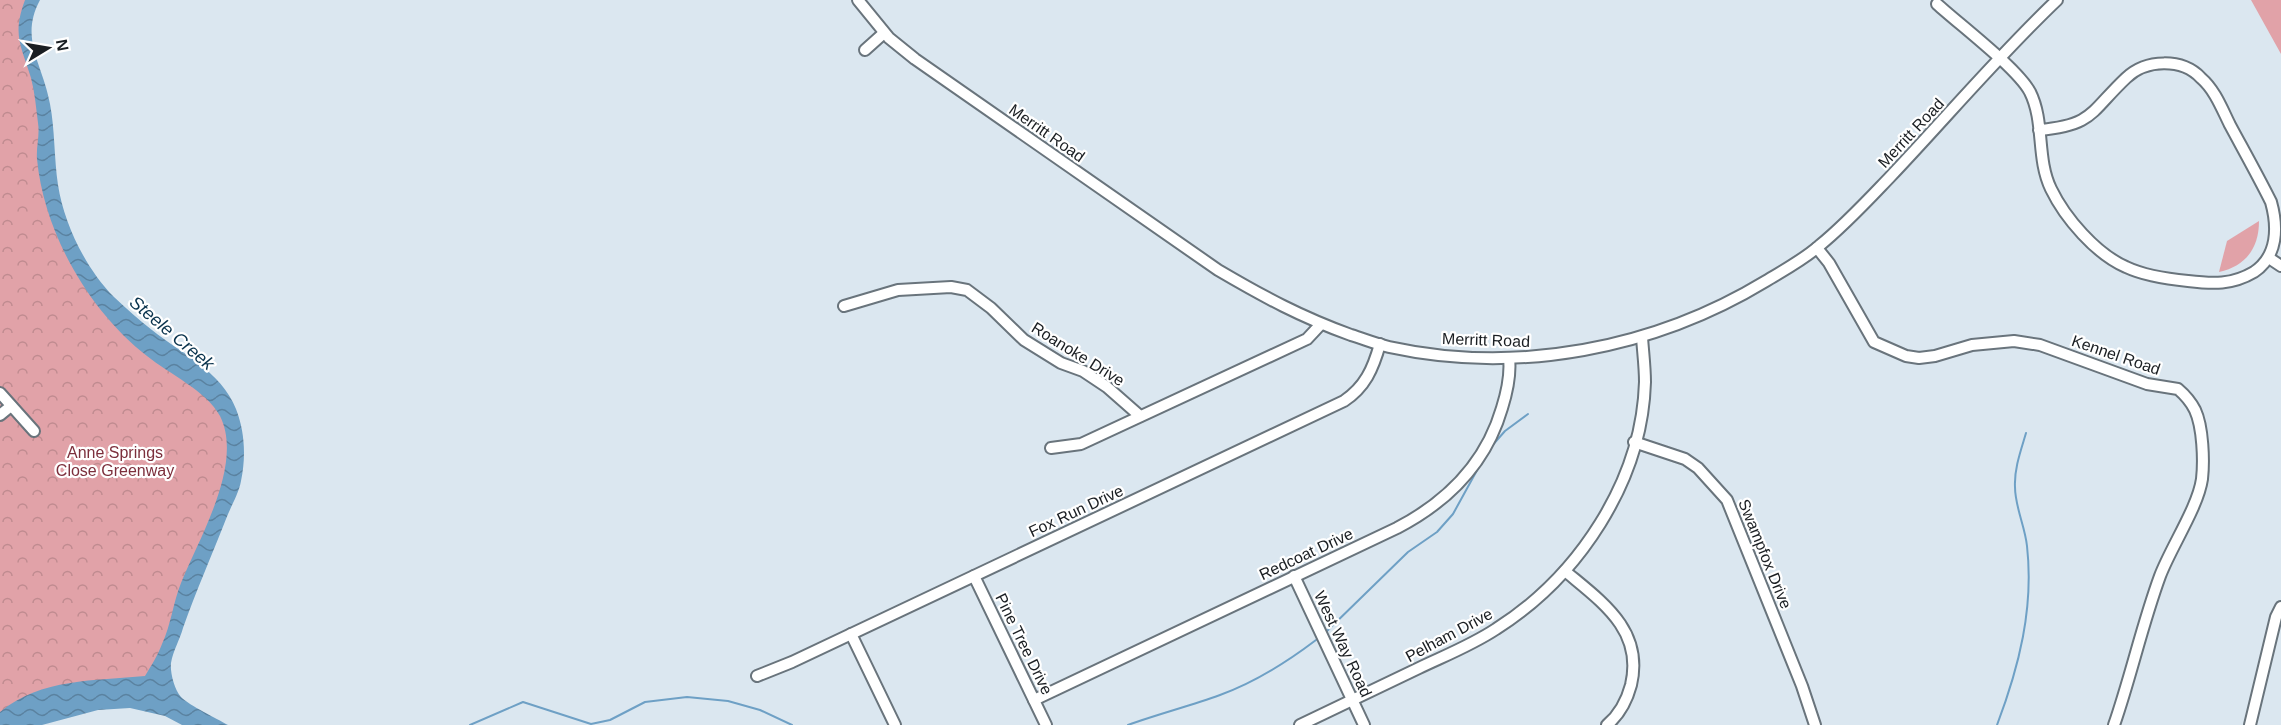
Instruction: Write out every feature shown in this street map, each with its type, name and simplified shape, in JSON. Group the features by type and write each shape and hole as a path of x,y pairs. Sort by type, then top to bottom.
{"street":[{"name":"Merritt Road","path":"858,0 884,33 915,59 1218,270 1267,299 1321,324 1380,344 1462,358 1538,357 1642,337 1704,315 1740,297 1817,248 1846,223 2057,0"},
{"path":"1937,4 2000,59 2029,90 2037,109 2041,152 2051,188 2075,226 2097,247 2124,267 2147,275 2216,284 2242,278 2257,270 2269,258 2275,239 2276,220 2271,202 2211,90 2192,70 2178,64 2160,63 2142,67 2128,76 2091,116 2077,124 2039,130"},
{"path":"865,50 884,33"},
{"name":"Kennel Road","path":"1817,248 1829,263 1874,342 1906,356 1919,358 1935,356 1972,345 1994,342 2014,341 2040,345 2147,384 2178,389 2195,409 2202,452 2201,482 2195,501 2172,546 2160,576 2114,725"},
{"path":"2269,258 2281,266"},
{"name":"Roanoke Drive","path":"844,306 898,290 951,287 968,290 991,308 1024,340 1061,363 1083,371 1107,387 1140,416"},
{"path":"1051,448 1081,444 1307,339 1321,324"},
{"name":"Pelham Drive","path":"1300,725 1496,630 1565,571 1607,512 1635,442 1645,382 1642,337"},
{"name":"Fox Run Drive","path":"757,676 792,663 1344,401 1363,385 1380,344"},
{"name":"Redcoat Drive","path":"1034,700 1432,508 1459,484 1478,460 1499,417 1509,379 1509,358"},
{"path":"0,393 34,431"},
{"path":"0,415 11,406"},
{"name":"Swampfox Drive","path":"1635,442 1685,459 1715,485 1726,500 1802,686 1815,725"},
{"path":"1565,571 1617,618 1632,647 1634,663 1628,695 1621,709 1607,725"},
{"name":"Pine Tree Drive","path":"974,576 1046,725"},
{"name":"West Way Road","path":"1294,576 1364,725"},
{"path":"2250,725 2276,616 2281,607"},
{"path":"852,634 895,725"}],"green space":[{"name":"Anne Springs Close Greenway","path":"0,0 32,0 27,12 47,161 84,273 203,383 236,442 159,684 9,725 0,725"},
{"path":"2251,0 2281,0 2281,54"},
{"path":"2259,221 2257,240 2249,254 2237,265 2219,272 2227,241"}],"water":[{"path":"25,0 40,0 34,14 32,39 50,104 61,200 78,245 94,273 114,297 152,330 200,364 221,384 239,418 244,454 240,486 193,600 171,663 174,685 181,697 228,725 182,725 165,716 130,708 98,710 42,725 0,725 0,712 33,693 69,683 145,676 165,637 181,583 208,523 223,478 227,456 226,435 220,416 214,407 197,391 147,356 106,317 73,268 60,242 41,187 37,159 38,128 34,95 19,40 19,22"}],"waterway":[{"path":"1490,448 1505,431 1528,414"},
{"path":"1997,725 2018,659 2026,615 2029,569 2027,546 2015,494 2018,460 2026,433"},
{"path":"1327,631 1408,552 1437,532 1453,514 1481,463"},
{"path":"1128,725 1233,690 1259,678 1316,640"},
{"path":"470,725 523,702 591,724 610,720 645,702 687,697 728,701 760,710 792,725"}],"water label":[{"name":"Steele Creek","path":"172,333"}]}
